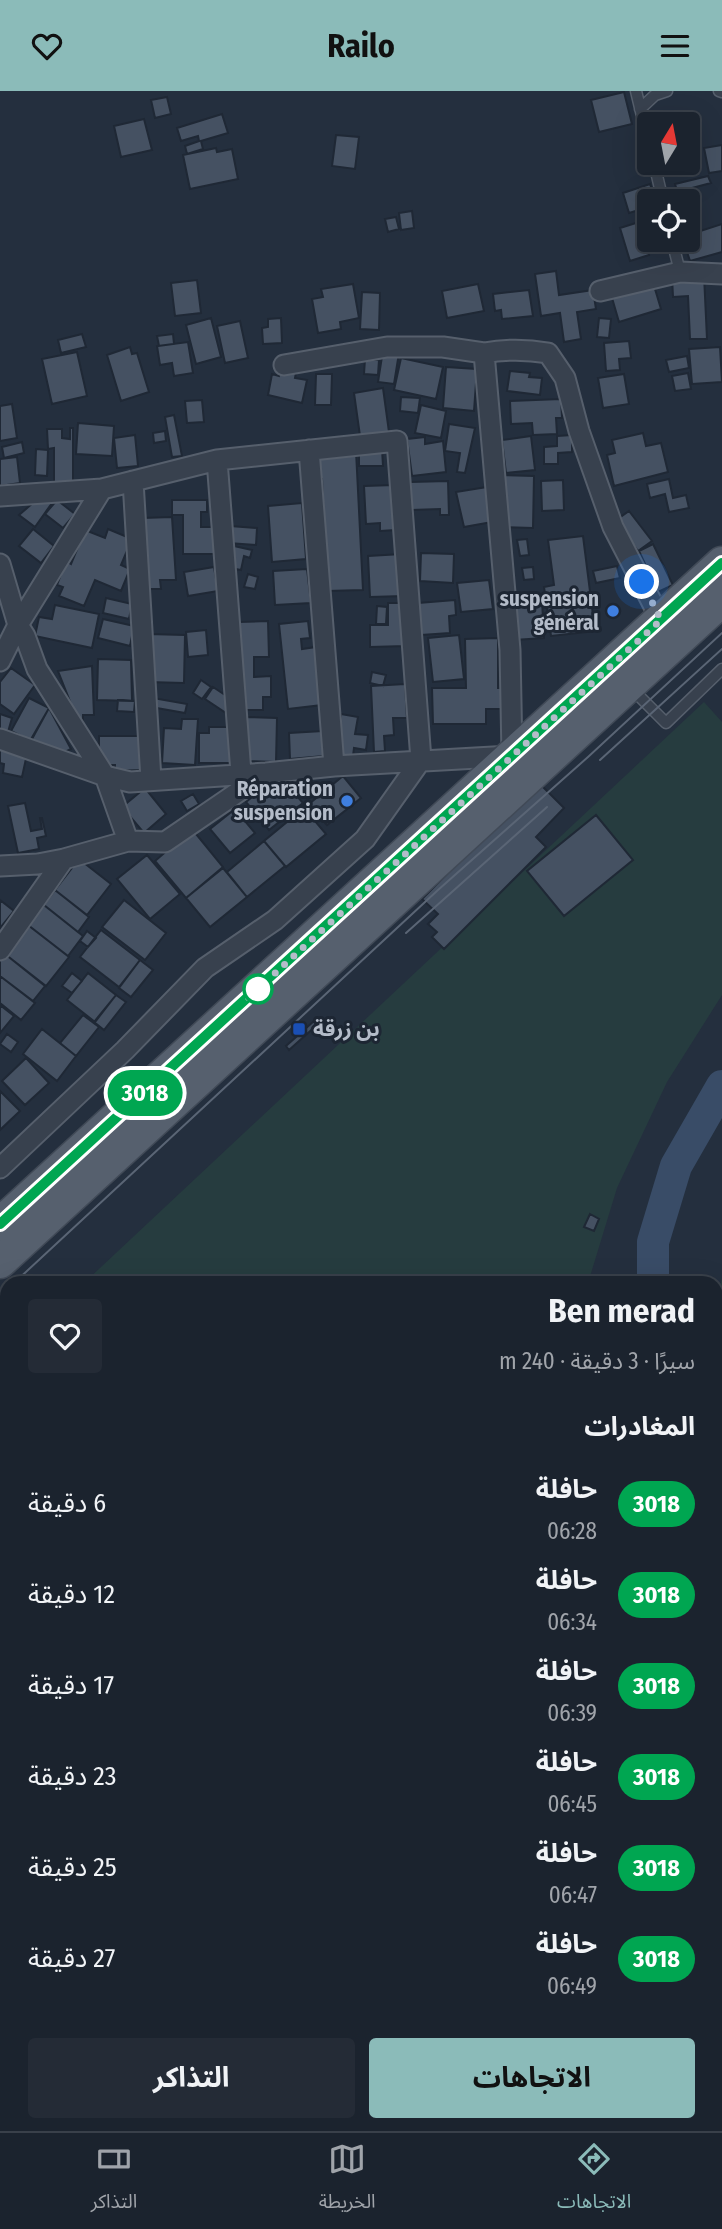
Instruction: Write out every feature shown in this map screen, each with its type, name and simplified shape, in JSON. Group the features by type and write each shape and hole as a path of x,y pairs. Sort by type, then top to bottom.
{"main road":[{"path":"0,1224 722,563"},
{"path":"0,1262 722,600"}],"street":[{"path":"600,291 680,272 722,274"},
{"path":"284,365 387,347 443,347 484,353 513,348 548,353 565,378 579,431 614,527 661,620"},
{"path":"0,739 105,776 130,782 512,755 510,650 484,353"},
{"path":"0,496 102,489 217,460 397,441 421,760 365,839 275,920 205,968 125,1050 0,1168"},
{"path":"309,450 334,766"},
{"path":"217,460 241,773"},
{"path":"133,481 151,780"},
{"path":"0,661 18,625 102,489"},
{"path":"0,564 18,625 37,669 105,776 128,841"},
{"path":"0,866 38,864 64,859 128,841 165,842 266,773"},
{"path":"0,950 64,859"}],"lane":[{"path":"636,91 641,112"},
{"path":"640,109 655,95 667,91"},
{"path":"676,252 680,272"},
{"path":"629,685 666,723 722,669"}],"green space":[{"path":"704,702 722,722 722,995 667,1082 617,1188 590,1276 91,1276"}],"building":[{"path":"624,92 632,124 599,132 591,100"},
{"path":"167,97 171,114 155,118 151,100"},
{"path":"222,114 228,133 201,141 203,149 187,154 185,146 199,141 198,136 181,141 177,128"},
{"path":"144,119 152,150 121,157 114,126"},
{"path":"336,135 359,137 355,169 332,166"},
{"path":"722,145 722,171 709,173 704,148"},
{"path":"216,148 217,152 232,149 238,179 190,189 183,155"},
{"path":"708,176 711,183 692,189 676,189 675,184"},
{"path":"650,184 652,189 637,189 637,211 629,213 623,193"},
{"path":"412,211 414,228 401,230 399,213"},
{"path":"396,217 399,229 388,232 385,219"},
{"path":"637,223 637,252 648,252 649,255 630,261 620,228"},
{"path":"722,224 722,252 690,261 687,252 700,252 700,231"},
{"path":"556,271 559,295 593,290 596,309 577,312 581,339 564,342 560,313 541,316 535,274"},
{"path":"704,275 707,339 690,339 688,296 673,297 672,277"},
{"path":"652,279 661,309 619,322 610,291"},
{"path":"197,280 201,313 175,316 171,283"},
{"path":"353,284 359,318 340,322 341,329 318,333 312,299 323,297 321,289"},
{"path":"478,284 484,311 447,318 442,291"},
{"path":"529,290 533,316 502,319 501,310 495,311 493,294"},
{"path":"362,292 380,293 379,330 360,329"},
{"path":"211,318 221,357 196,364 186,325"},
{"path":"281,318 282,343 263,344 262,328 268,327 268,319"},
{"path":"599,318 611,319 609,338 597,337"},
{"path":"240,321 248,358 225,363 217,326"},
{"path":"82,334 86,347 61,353 58,340"},
{"path":"173,334 174,344 159,346 157,336"},
{"path":"629,341 631,358 619,359 620,370 606,371 604,343"},
{"path":"188,342 193,373 174,376 172,363 160,365 157,346"},
{"path":"130,347 132,354 137,353 149,392 121,401 107,355"},
{"path":"720,347 722,382 692,384 689,349"},
{"path":"383,350 399,353 394,384 378,382"},
{"path":"77,352 87,396 52,404 42,359"},
{"path":"687,356 689,368 669,372 666,360"},
{"path":"401,358 443,367 436,399 394,390"},
{"path":"365,359 379,360 378,375 364,374"},
{"path":"446,367 477,369 474,411 443,408"},
{"path":"281,370 296,373 295,378 307,380 302,403 268,395 272,374 279,376"},
{"path":"510,371 530,373 529,377 542,378 540,395 507,391"},
{"path":"688,373 691,389 675,391 672,376"},
{"path":"316,374 332,374 331,405 315,405"},
{"path":"624,374 629,404 603,408 598,378"},
{"path":"383,388 389,432 360,436 354,393"},
{"path":"401,397 420,398 418,413 400,411"},
{"path":"561,399 562,418 556,418 557,434 533,435 532,423 511,424 510,401"},
{"path":"202,400 204,422 187,423 185,401"},
{"path":"12,404 17,438 0,441 0,406"},
{"path":"421,405 446,411 441,438 415,433"},
{"path":"174,415 182,456 172,457 165,417"},
{"path":"78,423 114,426 112,456 76,454"},
{"path":"449,424 475,428 465,473 457,472 460,453 445,451"},
{"path":"70,428 73,428 73,485 54,485 54,448 48,449 47,429 62,429 62,438 70,439"},
{"path":"165,431 166,441 154,443 153,433"},
{"path":"643,433 646,446 661,443 668,472 614,486 607,455 615,453 612,440"},
{"path":"135,435 138,466 117,468 114,438"},
{"path":"572,435 572,452 558,453 558,464 544,464 544,447 557,446 557,436"},
{"path":"531,436 535,470 506,473 502,440"},
{"path":"425,437 425,444 443,441 446,472 412,476 407,439"},
{"path":"22,442 24,453 4,458 2,447"},
{"path":"36,449 48,450 47,476 35,475"},
{"path":"382,449 383,466 359,466 359,450"},
{"path":"356,451 363,590 327,591 322,479 319,479 318,453"},
{"path":"17,457 20,483 0,486 0,459"},
{"path":"502,475 534,476 533,528 501,527"},
{"path":"669,479 673,498 686,495 689,508 669,512 665,494 650,498 647,484"},
{"path":"563,480 564,510 542,511 541,481"},
{"path":"448,481 449,515 440,515 440,509 411,510 410,482"},
{"path":"394,485 396,530 380,531 380,523 366,524 364,486"},
{"path":"487,487 492,522 464,527 456,492"},
{"path":"41,496 52,503 35,527 19,515"},
{"path":"57,500 75,514 63,528 45,514"},
{"path":"172,500 207,500 207,512 201,512 201,527 215,527 215,554 183,554 183,515 172,515"},
{"path":"302,503 306,559 272,562 268,506"},
{"path":"629,511 652,541 638,551 615,521"},
{"path":"172,517 176,580 160,580 161,589 146,589 142,518"},
{"path":"230,526 257,528 256,545 228,543"},
{"path":"33,529 54,546 41,563 19,546"},
{"path":"108,529 132,539 121,565 130,569 121,591 95,580 84,606 59,596 63,587 57,585 66,561 71,564 85,530 105,538"},
{"path":"583,536 595,631 551,636 544,587 554,585 548,540"},
{"path":"527,539 529,555 520,556 517,540"},
{"path":"653,544 673,585 658,592 639,551"},
{"path":"234,546 252,550 250,558 244,556 241,570 230,568"},
{"path":"421,553 454,554 453,583 420,581"},
{"path":"402,554 404,596 370,597 368,556"},
{"path":"617,566 620,578 596,583 593,571"},
{"path":"214,567 218,591 188,596 184,572"},
{"path":"533,567 534,579 524,580 522,568"},
{"path":"307,569 311,603 275,605 273,571"},
{"path":"248,574 258,577 255,589 244,587"},
{"path":"489,580 493,609 461,612 457,583"},
{"path":"106,598 132,604 129,619 103,613"},
{"path":"455,600 456,615 449,616 450,633 421,635 418,603"},
{"path":"542,600 544,638 514,640 511,602"},
{"path":"388,603 404,603 406,646 370,647 370,625 388,625"},
{"path":"55,605 99,614 92,648 35,636 39,617 52,619"},
{"path":"377,606 387,607 386,624 376,624"},
{"path":"103,619 134,626 130,646 98,638"},
{"path":"268,621 269,657 254,657 254,677 271,676 271,697 263,697 263,710 240,710 238,622"},
{"path":"308,621 310,638 301,639 302,649 316,647 322,705 288,709 279,624"},
{"path":"206,630 208,655 188,657 186,632"},
{"path":"148,634 185,635 184,683 147,682"},
{"path":"459,635 464,679 433,682 428,638"},
{"path":"498,638 498,688 502,688 502,709 486,709 486,724 433,724 432,688 466,688 465,639"},
{"path":"98,659 131,660 132,701 97,700"},
{"path":"92,666 94,715 83,715 83,723 77,719 58,671"},
{"path":"11,668 35,685 14,714 0,704 0,682"},
{"path":"372,672 386,675 383,686 370,683"},
{"path":"201,680 211,687 202,699 193,693"},
{"path":"405,684 407,718 393,718 394,735 384,736 385,751 374,752 371,686"},
{"path":"213,687 234,701 226,713 205,699"},
{"path":"29,698 49,708 31,741 11,731"},
{"path":"153,698 187,704 185,713 151,707"},
{"path":"118,700 135,701 134,712 117,711"},
{"path":"49,708 71,749 63,753 30,741"},
{"path":"0,714 12,718 8,732 0,729"},
{"path":"341,714 358,717 355,734 368,735 366,750 354,748 353,756 336,754"},
{"path":"247,717 277,718 276,762 246,761"},
{"path":"182,719 198,719 195,765 162,763 164,728 181,729"},
{"path":"209,727 231,727 231,763 199,763 199,733 209,733"},
{"path":"323,731 324,756 290,759 289,733"},
{"path":"99,736 141,736 141,770 115,771 115,765 99,765"},
{"path":"0,748 27,754 22,777 3,773"},
{"path":"279,775 303,803 269,830 246,802"},
{"path":"343,776 361,798 327,825 309,804"},
{"path":"538,782 564,808 536,837 546,847 444,949 432,937 437,932 428,924 438,914 422,899"},
{"path":"145,788 166,814 144,833 122,807"},
{"path":"193,794 199,804 187,811 181,801"},
{"path":"25,803 31,831 42,829 42,818 46,836 37,838 39,849 18,853 8,806"},
{"path":"304,808 326,834 286,867 264,841"},
{"path":"235,809 255,833 230,853 210,829"},
{"path":"596,815 633,860 564,916 527,871"},
{"path":"192,829 223,867 186,898 155,861"},
{"path":"264,841 285,866 247,897 227,872"},
{"path":"147,855 180,894 150,919 117,879"},
{"path":"79,859 111,884 87,915 55,890"},
{"path":"223,868 247,897 210,927 186,898"},
{"path":"55,890 89,917 78,932 44,905"},
{"path":"0,900 14,911 0,928"},
{"path":"124,900 166,933 145,960 102,927"},
{"path":"44,905 83,936 68,956 28,925"},
{"path":"28,925 69,957 46,986 5,954"},
{"path":"101,930 140,960 119,987 80,957"},
{"path":"87,931 96,938 88,947 80,941"},
{"path":"5,954 45,986 33,1001 0,976 0,960"},
{"path":"140,960 153,970 131,997 119,988"},
{"path":"72,973 82,981 72,993 62,986"},
{"path":"88,973 116,995 95,1022 67,1000"},
{"path":"0,976 35,1003 21,1020 0,1003"},
{"path":"116,995 126,1002 104,1030 94,1022"},
{"path":"0,1005 14,1016 0,1033"},
{"path":"83,1015 99,1027 76,1056 60,1043"},
{"path":"314,1021 317,1025 289,1050 286,1046"},
{"path":"42,1029 76,1056 57,1081 23,1054"},
{"path":"7,1034 18,1042 11,1052 0,1044"},
{"path":"26,1058 49,1083 25,1105 2,1081"},
{"path":"0,1091 20,1111 0,1130"},
{"path":"590,1214 599,1219 594,1231 584,1227"}],"waterway":[{"path":"653,1276 653,1242 676,1166 722,1086"}],"tram line":[{"path":"22,1276 438,890 722,633"},
{"path":"600,760 722,649"},
{"path":"406,933 547,807"}],"bus line":[{"name":"3018","path":"0,1224 722,563"}],"place":[{"name":"suspension général","path":"613,611"},
{"name":"Réparation suspension","path":"347,801"},
{"name":"بن زرقة","path":"299,1029"}],"route":[{"path":"258,989 248,998 661,620 642,582"}]}
